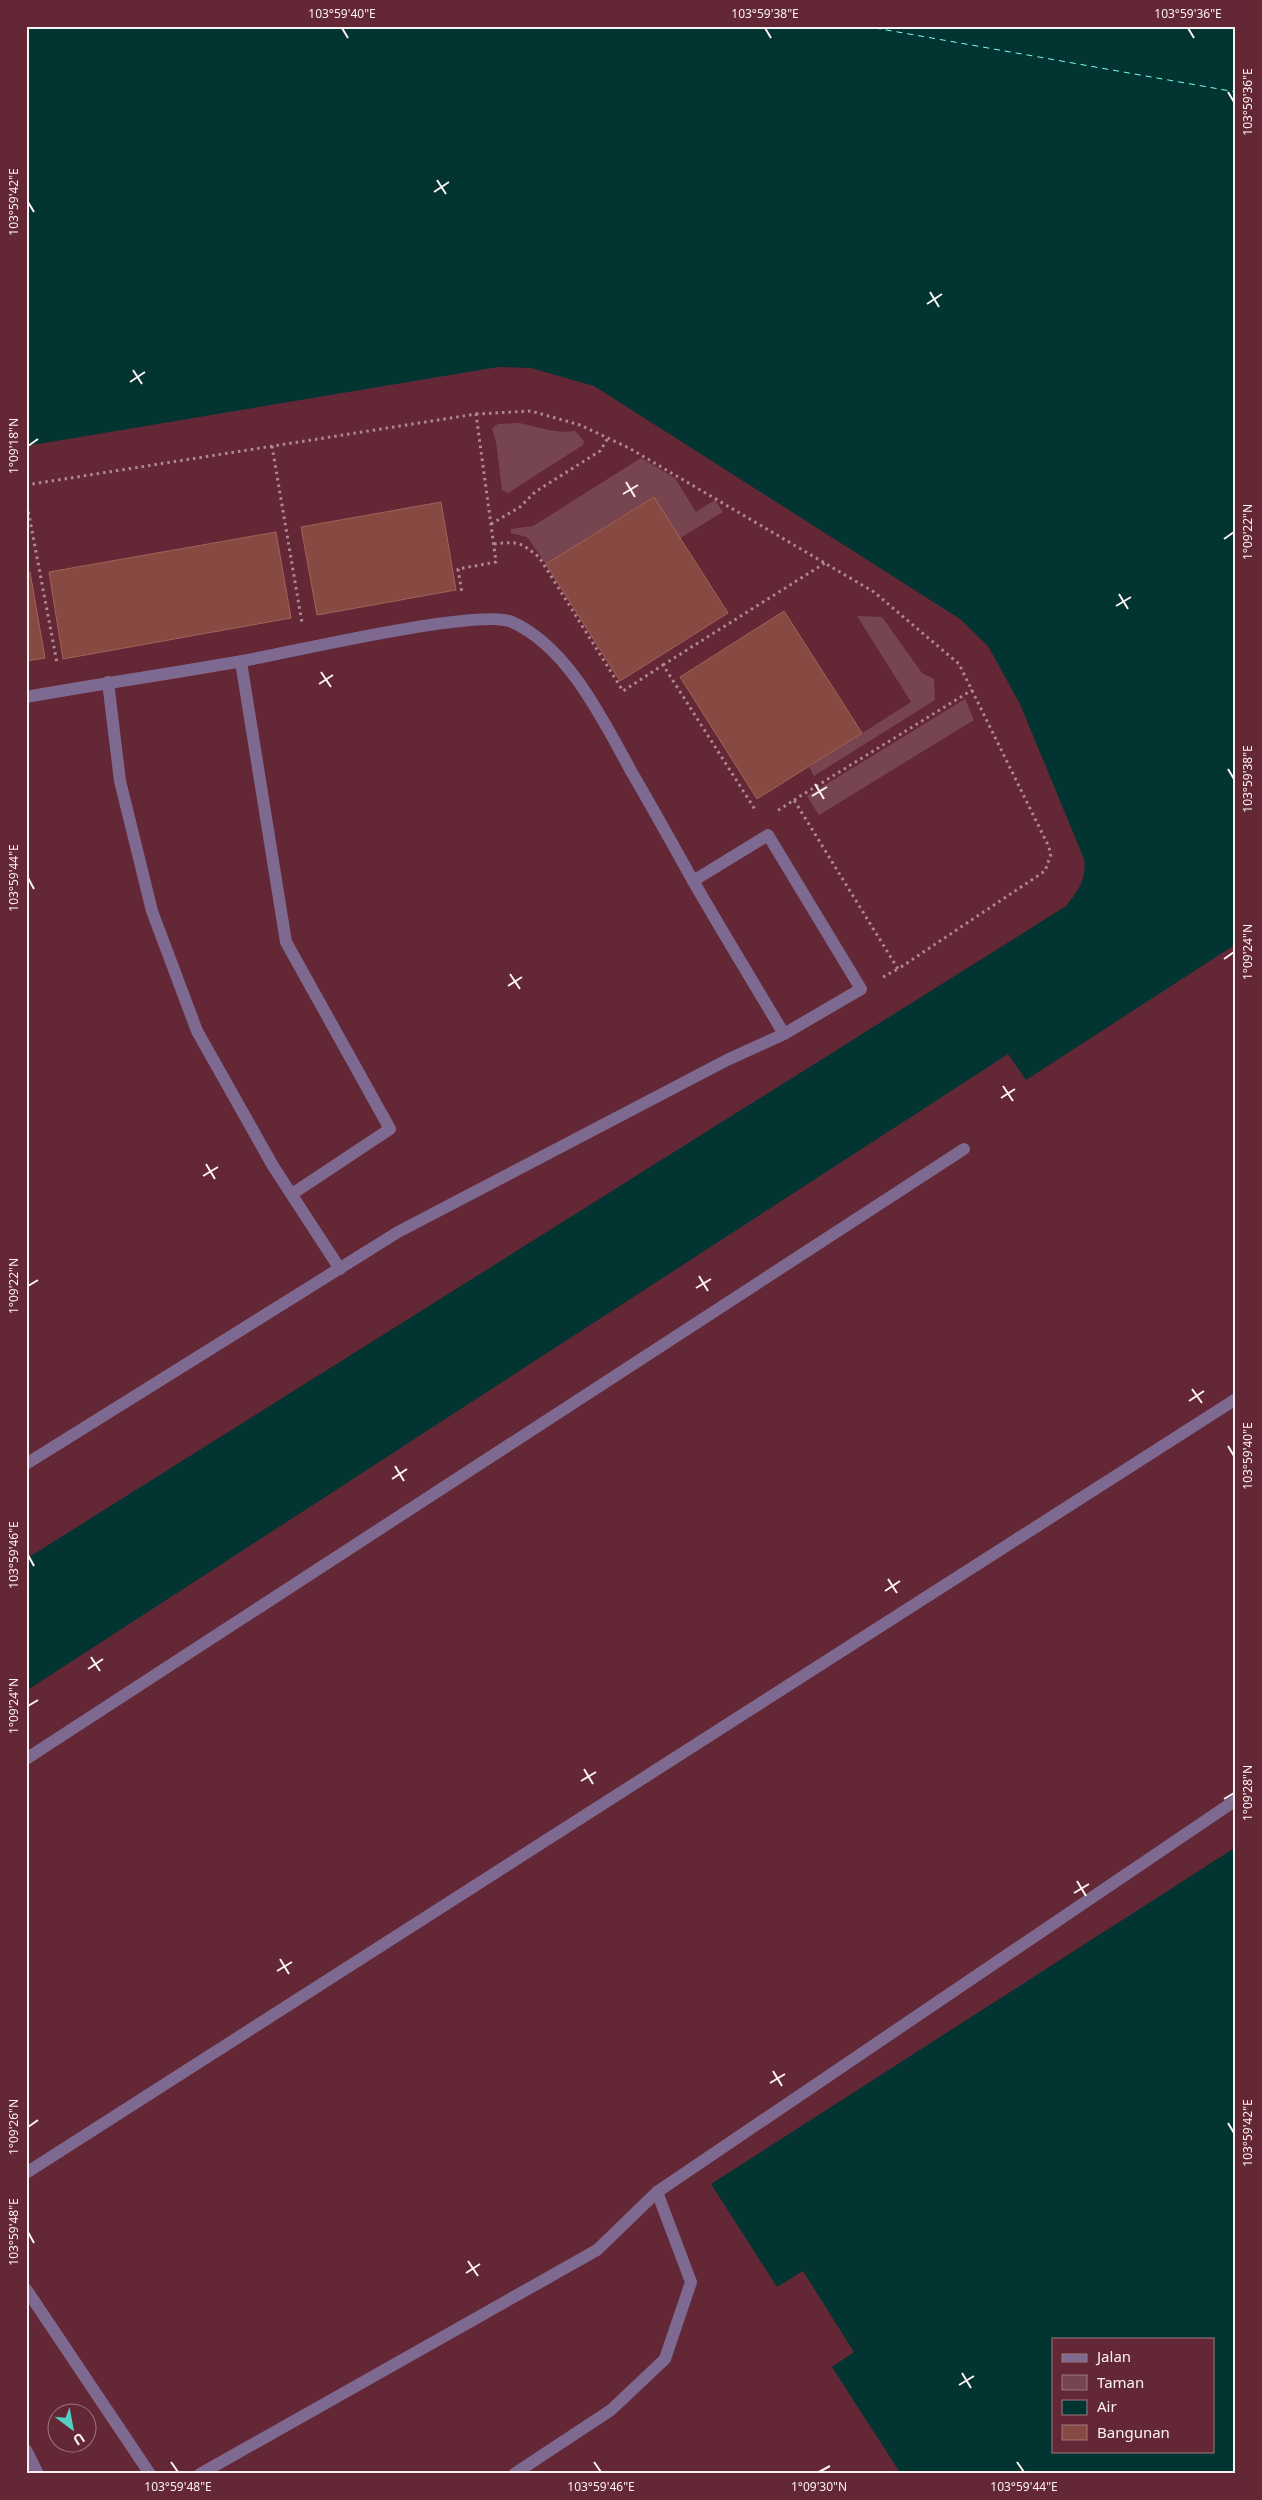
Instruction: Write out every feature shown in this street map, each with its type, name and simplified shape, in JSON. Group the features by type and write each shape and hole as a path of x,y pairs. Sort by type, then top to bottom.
{"lane":[{"path":"26,697 108,682 241,662 429,626 479,619 509,620 531,631 564,663 598,711 693,881 784,1034"},
{"path":"241,662 286,942 390,1129 292,1194"},
{"path":"108,682 120,780 152,911 197,1030 273,1166 340,1269"},
{"path":"26,1464 407,1228 728,1060 784,1034 860,989 768,835 693,881"},
{"path":"26,1759 964,1149"},
{"path":"26,2173 1236,1399"},
{"path":"200,2474 597,2250 657,2192 1236,1800"},
{"path":"514,2474 611,2410 665,2359 691,2282 657,2192"},
{"path":"26,2289 150,2474"},
{"path":"26,2450 38,2474"}],"path":[{"path":"26,485 476,414 531,411 580,425 608,438 874,592 959,664 1048,845 1050,859 1045,871 898,969 794,800"},
{"path":"453,597 462,595 458,568 496,562 476,414"},
{"path":"491,524 520,506 535,492 600,451 608,438"},
{"path":"272,446 302,622"},
{"path":"26,499 56,664"},
{"path":"494,544 514,541 522,543 539,557 623,691 825,563"},
{"path":"292,624 311,621"},
{"path":"49,665 66,662"},
{"path":"663,665 757,812"},
{"path":"770,815 972,690"}],"green space":[{"path":"519,423 554,431 575,431 584,441 583,445 508,493 502,490 496,442 492,428 498,424"},
{"path":"641,458 675,478 696,512 715,500 723,512 680,538 653,497 546,564 527,537 511,533 511,529 533,526"},
{"path":"857,616 882,617 922,673 934,679 935,700 814,776 809,767 911,702"},
{"path":"965,699 974,720 819,815 807,796"}],"water":[{"path":"26,26 1236,26 1236,944 1026,1080 1008,1054 26,1691 26,1559 1066,906 1081,884 1085,866 1084,859 1020,704 988,646 960,619 594,386 531,368 498,367 26,446"},
{"path":"1236,1847 1236,2474 901,2474 832,2367 854,2352 803,2271 777,2287 711,2184"}],"building":[{"path":"654,497 728,613 620,681 546,564"},
{"path":"441,502 456,590 317,615 301,527"},
{"path":"276,532 291,618 63,659 49,572"},
{"path":"30,572 45,658 26,661 26,573"},
{"path":"784,611 862,733 757,799 680,677"}],"ferry route":[{"path":"864,26 1236,92"}]}
